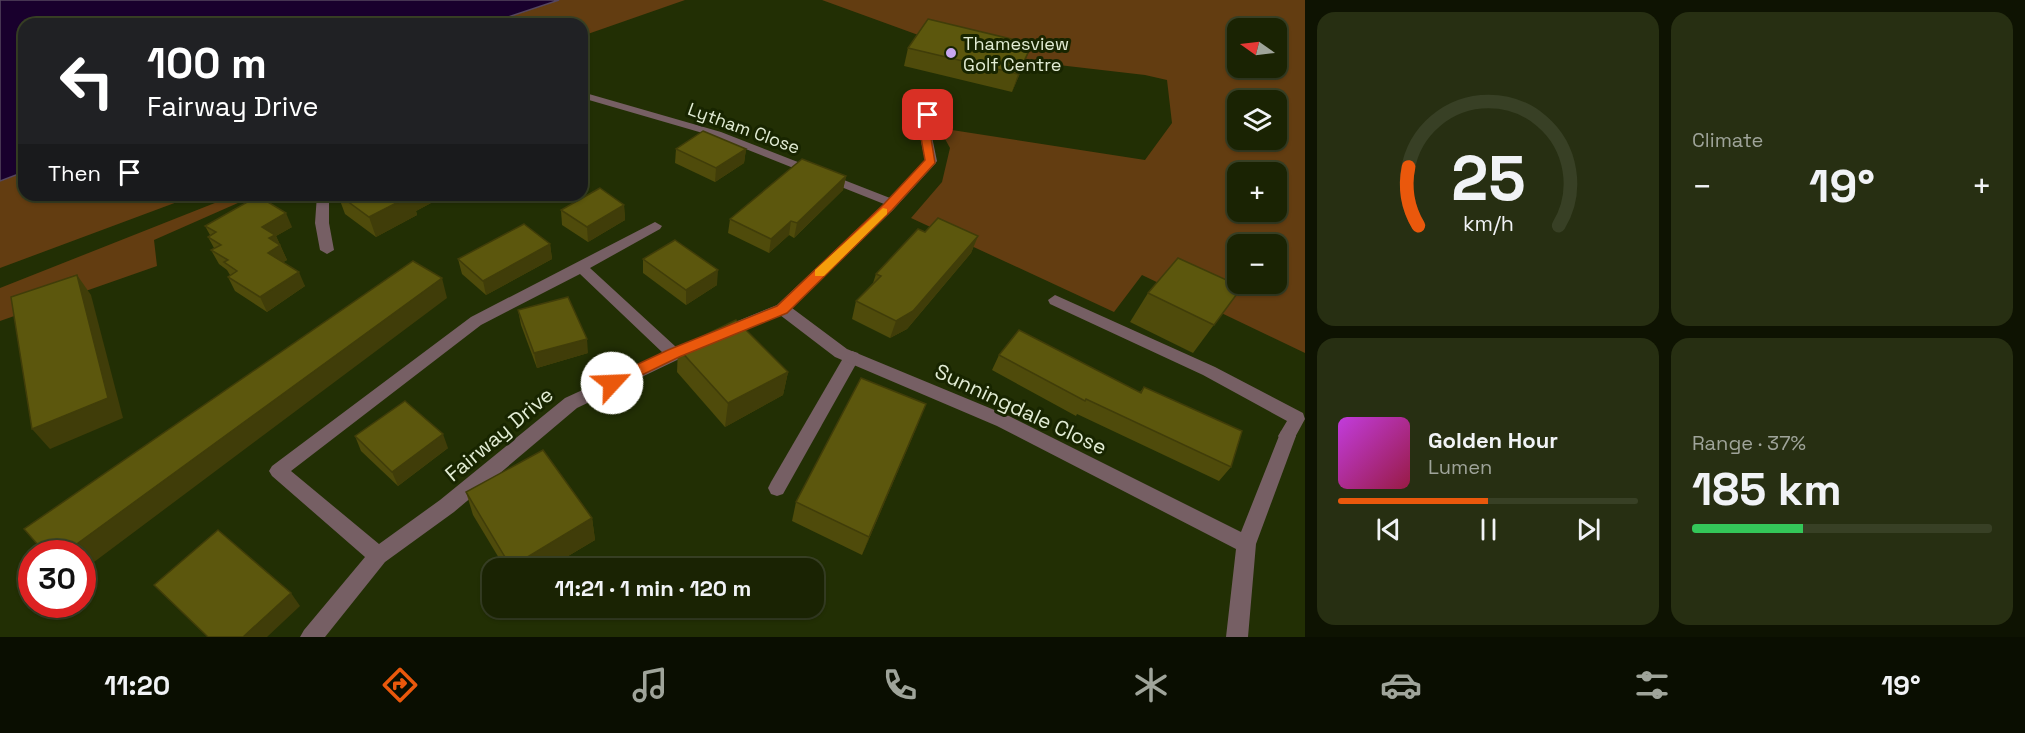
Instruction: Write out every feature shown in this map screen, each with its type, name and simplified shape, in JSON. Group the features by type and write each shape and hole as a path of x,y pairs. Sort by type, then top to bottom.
{"street":[{"name":"Lytham Close","path":"588,97 717,134 892,203"},
{"name":"Fairway Drive","path":"311,637 378,556 447,506 571,403 674,354 782,309 892,203 931,161 925,132 928,115"},
{"path":"323,201 322,223 327,250"},
{"path":"378,556 278,471 322,435 476,321 542,289 655,226"},
{"path":"581,267 674,354"},
{"path":"1055,300 1209,371 1297,418 1287,436 1246,544 1237,637"},
{"name":"Sunningdale Close","path":"782,309 841,353 1003,422 1246,544"},
{"path":"777,488 852,357"}],"shaded area":[{"path":"0,0 559,0 505,18 18,18 18,174 0,181"},
{"path":"149,0 685,0 588,34 588,18 101,18"},
{"path":"822,0 1305,0 1305,353 1142,275 1114,312 911,218 942,182 950,148 939,128 1145,160 1172,123 1167,80 1145,75 1024,61 921,36"},
{"path":"18,52 18,201 180,201 0,268 0,59"},
{"path":"220,201 242,201 154,240 157,266 0,321 0,288"}],"building":[{"path":"928,19 1032,44 1018,74 908,48"},
{"path":"703,131 746,149 716,168 676,149"},
{"path":"802,159 846,176 797,223 791,221 771,239 730,219"},
{"path":"600,188 624,205 587,227 561,210 577,201 588,201 588,195"},
{"path":"249,201 266,201 286,213 262,227 275,235 269,238 280,245 268,253 299,272 260,297 228,277 237,271 224,262 228,260 211,250 221,245 208,237 216,232 205,226"},
{"path":"347,201 400,201 369,217"},
{"path":"938,218 978,236 913,311 896,321 856,301 881,276 876,274 918,229 925,232"},
{"path":"524,224 550,244 483,281 458,259"},
{"path":"675,240 718,270 686,290 643,259"},
{"path":"1178,258 1227,280 1227,294 1237,294 1214,325 1148,293"},
{"path":"413,261 442,278 82,540 34,540 24,529"},
{"path":"77,275 108,398 32,429 11,297"},
{"path":"568,297 587,339 534,353 518,310"},
{"path":"736,320 788,372 728,403 678,348"},
{"path":"1019,330 1141,393 1144,387 1242,431 1231,467 1086,399 1085,401 999,355"},
{"path":"861,378 926,404 869,537 796,502"},
{"path":"405,401 443,434 392,472 355,436"},
{"path":"543,450 592,518 526,558 506,558 466,492"},
{"path":"218,530 291,593 243,637 208,637 154,585"}],"slow traffic":[{"path":"819,273 883,212"}],"place":[{"name":"Thamesview Golf Centre","path":"951,53"}],"route":[{"path":"612,383 674,354 782,309 888,207 931,161 925,132 928,115"}]}
